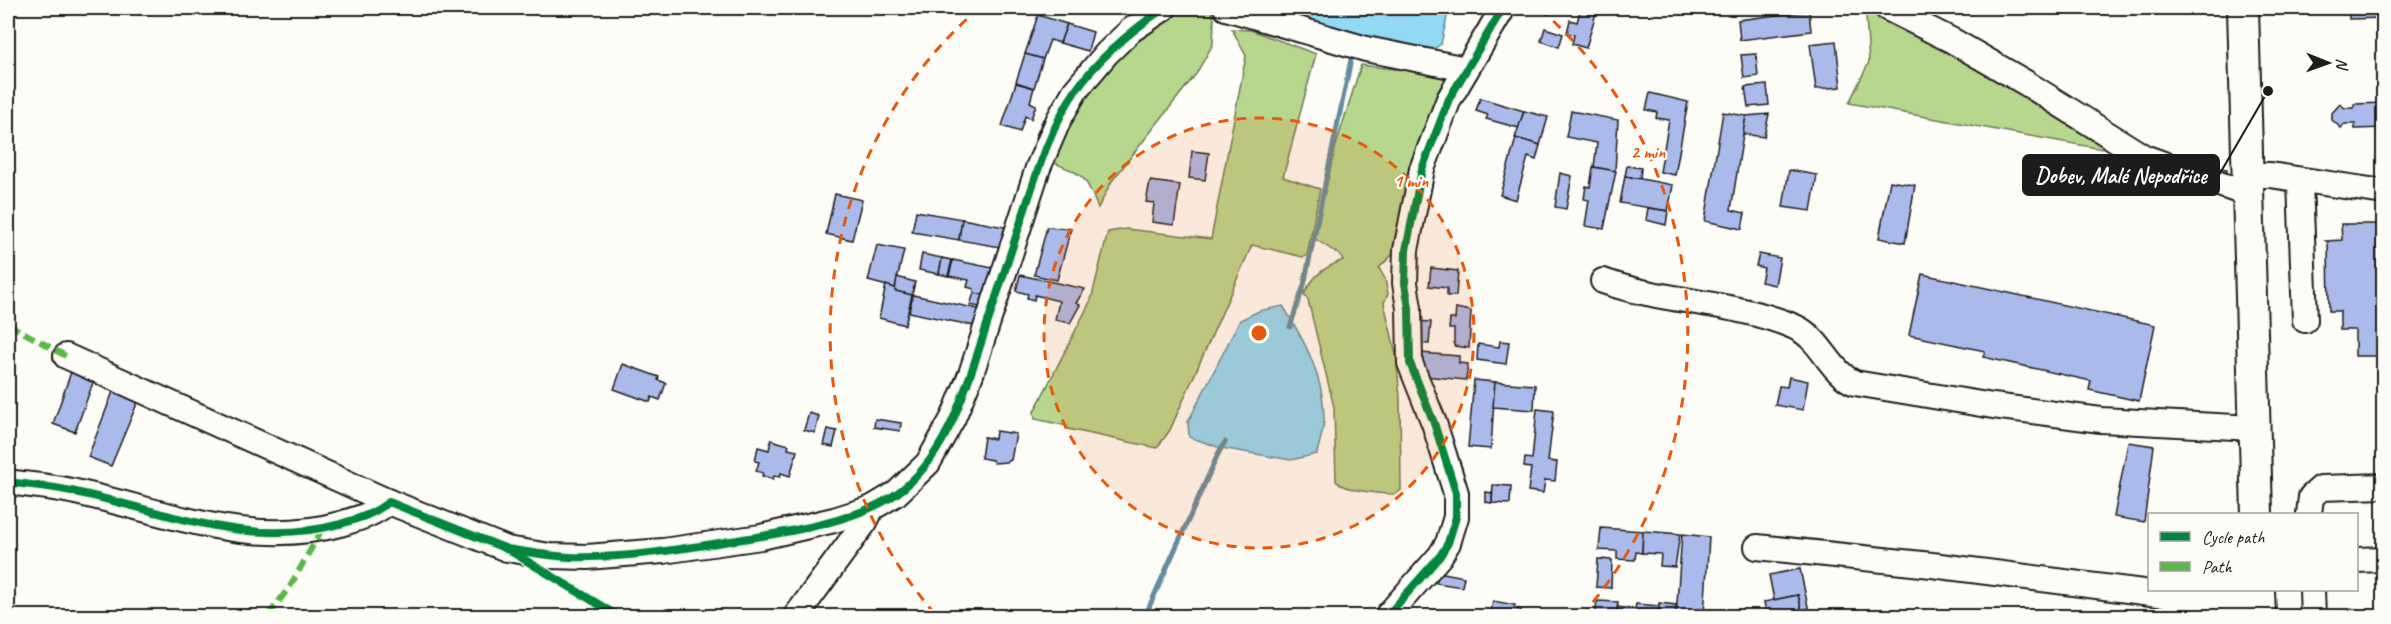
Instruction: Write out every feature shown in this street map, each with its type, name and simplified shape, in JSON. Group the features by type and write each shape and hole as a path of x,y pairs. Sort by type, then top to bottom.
{"main road":[{"path":"2242,8 2257,513"}],"street":[{"path":"66,356 389,502 507,549 550,556 587,557 663,551 761,537 834,520 872,508 897,493 928,463 953,418 971,374 1038,168 1059,119 1070,100 1088,74 1107,53 1131,30 1164,8"},
{"path":"1226,8 1366,49 1466,69"},
{"path":"1387,616 1440,556 1448,543 1456,517 1456,493 1434,423 1410,363 1409,308 1405,283 1406,250 1422,169 1449,99 1485,42 1503,8"},
{"path":"1887,8 1953,41 2026,83 2144,157 2247,185 2270,175 2384,192"},
{"path":"2300,180 2305,320"},
{"path":"1603,281 1624,289 1729,309 1794,327 1814,339 1842,375 1855,383 1993,406 2101,420 2254,428"},
{"path":"8,482 66,490 238,531 283,533 322,529 372,515 389,502"},
{"path":"2309,513 2311,497 2321,488 2384,486"},
{"path":"796,616 865,522 872,508"},
{"path":"1757,547 2148,591"},
{"path":"2358,560 2384,560"},
{"path":"2151,591 2260,604"},
{"path":"2312,591 2313,616"}],"green space":[{"path":"1202,8 1211,10 1214,19 1213,44 1196,74 1112,181 1098,208 1082,177 1050,161 1073,108 1115,58 1168,14"},
{"path":"1873,13 1887,15 2105,141 2102,149 1849,103 1869,62 1866,15"},
{"path":"1232,29 1251,30 1316,54 1283,177 1320,189 1307,256 1252,245 1170,430 1157,448 1068,429 1067,426 1035,419 1034,412 1091,300 1108,232 1126,229 1211,239 1246,56"},
{"path":"1361,65 1393,69 1437,69 1449,76 1401,246 1379,268 1385,279 1388,294 1384,303 1396,354 1400,398 1401,490 1395,494 1355,490 1336,481 1334,407 1308,300 1304,294 1320,273 1343,260 1341,256 1314,238 1336,145"}],"water":[{"path":"1276,8 1449,8 1441,44 1432,50 1421,52 1319,24"},
{"path":"1283,306 1305,345 1321,388 1324,423 1317,454 1291,460 1221,448 1189,437 1188,422 1240,320 1259,311"}],"building":[{"path":"1580,8 1602,8 1601,14"},
{"path":"1581,8 1596,13 1586,48 1572,44 1574,35 1567,33 1570,20 1577,22"},
{"path":"1930,8 1948,8 1947,14"},
{"path":"2349,8 2384,8 2384,18 2349,19"},
{"path":"1809,11 1811,31 1740,40 1738,20"},
{"path":"1038,15 1067,24 1060,43 1050,40 1043,59 1025,54"},
{"path":"1067,24 1093,32 1088,51 1060,43"},
{"path":"1545,28 1563,34 1559,47 1541,41"},
{"path":"1836,41 1841,87 1816,89 1810,44"},
{"path":"1025,54 1043,59 1034,88 1016,82"},
{"path":"1756,54 1758,76 1744,78 1741,55"},
{"path":"1016,83 1034,88 1030,102 1036,105 1031,119 1025,116 1020,132 1002,126"},
{"path":"1767,85 1769,105 1748,107 1745,87"},
{"path":"1650,93 1688,102 1675,175 1660,172 1669,120 1656,118 1657,112 1646,110"},
{"path":"1480,98 1524,111 1519,128 1486,119 1488,115 1476,111"},
{"path":"2384,103 2384,128 2355,129 2355,124 2345,124 2341,128 2332,120 2332,113 2340,104 2345,108 2354,108 2354,104"},
{"path":"1524,111 1548,117 1540,145 1515,138"},
{"path":"1571,111 1618,120 1615,171 1594,167 1597,143 1566,137"},
{"path":"1723,112 1746,116 1731,210 1745,213 1742,229 1705,221"},
{"path":"1769,114 1764,137 1743,134 1746,116"},
{"path":"1043,119 1051,123 1042,141 1035,138"},
{"path":"1516,138 1540,145 1536,160 1528,157 1516,200 1500,195"},
{"path":"1192,151 1209,153 1205,180 1189,178"},
{"path":"1627,166 1641,168 1640,179 1625,176"},
{"path":"1593,167 1616,171 1604,229 1585,226 1589,200 1584,199 1586,186 1590,187"},
{"path":"2216,168 2227,169 2227,176 2215,175"},
{"path":"1789,170 1817,175 1811,211 1783,207"},
{"path":"1560,173 1572,176 1566,209 1555,207"},
{"path":"1625,176 1673,185 1668,211 1620,203"},
{"path":"1150,181 1180,185 1174,225 1152,222 1154,203 1146,202"},
{"path":"1890,181 1915,185 1905,243 1879,238"},
{"path":"835,194 862,200 852,240 826,234"},
{"path":"1648,208 1668,211 1666,225 1646,220"},
{"path":"916,211 962,219 959,240 912,232"},
{"path":"962,219 1010,228 1006,248 959,240"},
{"path":"2341,224 2384,224 2384,356 2355,356 2355,330 2340,330 2340,311 2329,311 2328,242 2326,241 2342,240"},
{"path":"1047,227 1071,229 1057,280 1034,275"},
{"path":"877,245 904,250 895,288 868,281"},
{"path":"922,254 942,258 939,274 919,270"},
{"path":"1759,254 1780,258 1775,285 1761,282 1764,268 1756,266"},
{"path":"942,258 952,260 948,276 939,274"},
{"path":"953,260 998,269 990,296 974,293 974,289 967,287 969,280 949,276"},
{"path":"1431,268 1458,271 1456,296 1447,296 1447,288 1429,286"},
{"path":"1922,274 2155,325 2139,401 2089,390 2091,381 1983,357 1985,351 1909,335"},
{"path":"1020,275 1085,289 1076,303 1080,305 1070,323 1055,320 1059,301 1035,295 1034,300 1027,298 1028,294 1016,291"},
{"path":"897,277 915,282 912,295 895,291"},
{"path":"886,285 895,288 895,291 912,295 905,325 879,318"},
{"path":"974,293 990,296 984,308 970,305"},
{"path":"913,295 983,310 979,327 909,312"},
{"path":"1456,308 1471,311 1469,348 1454,346 1454,329 1449,329 1450,319 1455,319"},
{"path":"1416,321 1431,322 1429,344 1414,343"},
{"path":"1500,341 1509,342 1506,364 1477,360 1478,344 1499,347"},
{"path":"1421,353 1459,356 1459,363 1468,364 1466,380 1424,376"},
{"path":"623,364 659,377 658,380 666,383 660,400 652,397 650,402 614,389"},
{"path":"71,372 94,380 75,432 53,424"},
{"path":"1789,377 1808,381 1803,410 1775,405 1779,386 1787,387"},
{"path":"1474,380 1495,382 1491,449 1468,447"},
{"path":"1495,382 1535,385 1534,410 1493,407"},
{"path":"114,389 139,399 111,466 88,457"},
{"path":"1537,409 1554,411 1548,461 1557,462 1555,481 1545,480 1543,493 1528,491 1531,468 1524,467 1525,458 1532,459"},
{"path":"809,413 819,416 815,433 804,430"},
{"path":"875,419 901,423 900,431 874,427"},
{"path":"828,429 837,431 833,447 824,445"},
{"path":"996,431 1016,434 1011,460 1007,462 994,463 992,460 981,458 984,437 995,439"},
{"path":"771,440 789,445 788,449 797,451 790,476 781,473 780,477 774,476 773,479 762,476 763,473 756,471 759,462 755,461 758,447 769,450"},
{"path":"2128,442 2154,446 2144,522 2114,517"},
{"path":"1493,485 1511,486 1510,504 1492,503"},
{"path":"1486,492 1492,493 1492,503 1486,502"},
{"path":"1601,528 1643,531 1642,553 1636,552 1635,560 1617,559 1617,551 1599,550"},
{"path":"1643,531 1680,534 1675,567 1660,566 1661,554 1642,553"},
{"path":"1682,534 1709,537 1704,616 1676,616"},
{"path":"1598,559 1612,560 1611,588 1596,587"},
{"path":"1800,569 1810,616 1803,616 1798,595 1774,600 1769,575"},
{"path":"1439,572 1464,577 1462,587 1436,583"},
{"path":"1798,595 1803,616 1767,616 1764,602"},
{"path":"1493,601 1515,605 1514,609 1521,610 1520,616 1490,616"},
{"path":"1597,601 1618,602 1617,616 1595,616"},
{"path":"1659,603 1676,605 1676,616 1658,616"},
{"path":"1636,604 1659,606 1658,616 1617,616 1617,607 1635,609"}],"waterway":[{"path":"1290,327 1304,285 1353,50"},
{"path":"1145,616 1225,442"}],"marked path":[{"path":"8,324 66,356"},
{"path":"268,616 291,585 322,529"}],"cycle path":[{"path":"507,549 569,557 635,555 678,549 781,533 822,524 862,511 896,494 928,463 951,424 968,382 1039,167 1051,135 1067,105 1085,78 1105,56 1164,8"},
{"path":"1387,616 1440,556 1448,543 1456,517 1456,493 1434,423 1410,363 1409,308 1405,283 1406,250 1422,169 1449,99 1503,8"},
{"path":"8,482 66,490 202,524 270,532 305,531 340,524 360,518 389,502 507,549 618,616"}],"place":[{"name":"Dobev, Malé Nepodřice","path":"2268,91"}]}
